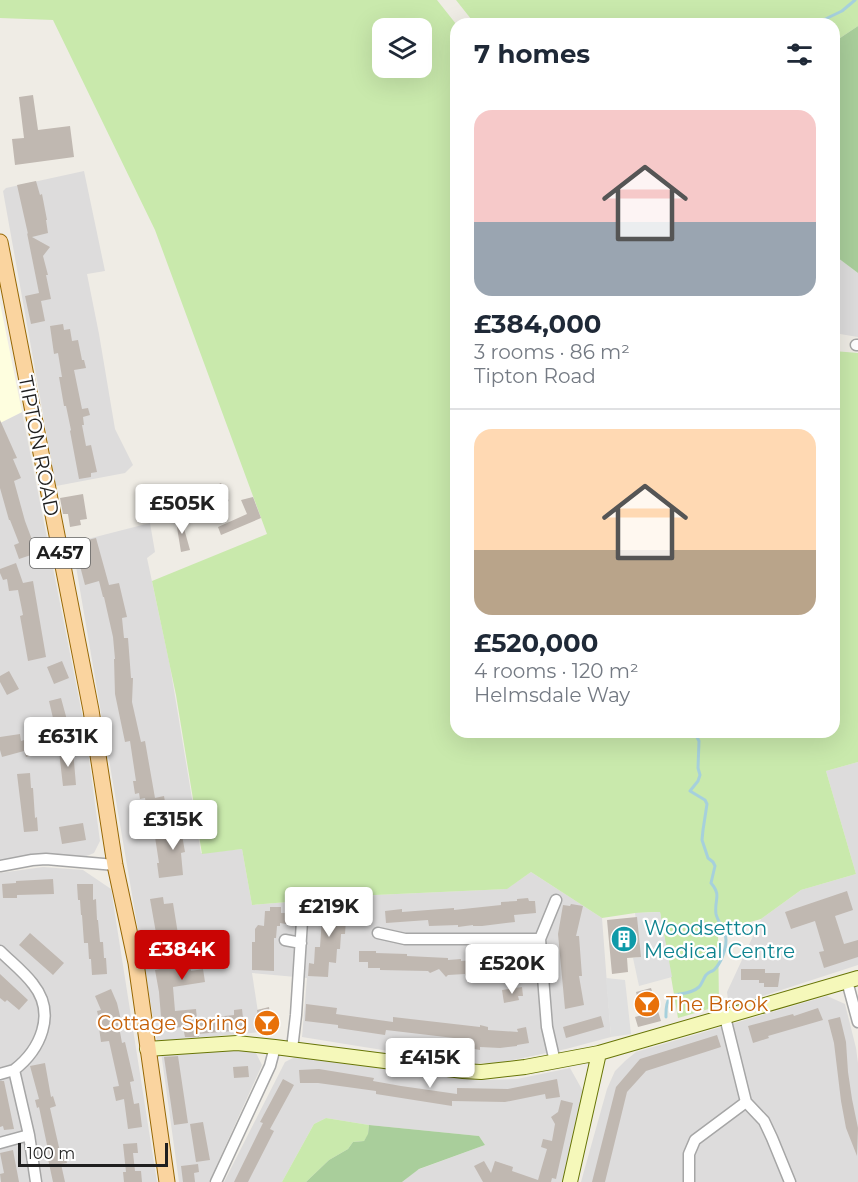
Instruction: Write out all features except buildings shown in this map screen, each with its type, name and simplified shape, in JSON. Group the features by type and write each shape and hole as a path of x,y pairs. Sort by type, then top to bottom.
{"main road":[{"name":"TIPTON ROAD","path":"0,242 91,710 115,865 136,963 167,1182"}],"street":[{"path":"0,866 46,859 115,865"},
{"path":"555,1062 547,1027 540,939 556,900"},
{"path":"292,1049 302,921"},
{"path":"378,933 405,939 540,939"},
{"path":"285,940 301,943"},
{"path":"0,951 32,983 40,994 44,1010 43,1029 36,1048 21,1065 14,1070 0,1074"},
{"path":"147,1049 237,1043 481,1072 525,1068 599,1053 852,980 858,1022"},
{"path":"725,1017 746,1102 764,1121 789,1182"},
{"path":"216,1182 270,1066 274,1047"},
{"path":"570,1182 599,1053"},
{"path":"14,1070 29,1135 36,1182"},
{"path":"689,1182 689,1154 695,1140 746,1102"},
{"path":"0,1143 29,1135"}],"shaded area":[{"path":"84,171 105,271 87,274 115,429 133,465 125,473 56,486 3,191 6,188"},
{"path":"840,260 858,273 858,337 840,334"},
{"path":"0,303 22,412 0,423"},
{"path":"22,412 85,729 100,841 94,853 82,858 41,854 0,862 0,423"},
{"path":"150,523 155,552 147,558 170,666 201,853 242,849 252,905 375,895 506,889 531,872 602,918 611,1037 499,1063 463,1063 302,1037 307,978 252,973 261,1032 157,1041 72,543"},
{"path":"858,762 858,965 729,1007 727,992 761,919 801,890 856,874 826,771"},
{"path":"43,867 83,870 111,889 157,1182 0,1182 0,873"},
{"path":"660,912 672,977 639,986 633,958 640,957 635,913"},
{"path":"606,978 625,980 631,1034 611,1037"},
{"path":"827,996 845,1004 856,1048 858,1182 581,1182 607,1089 615,1071 636,1052"},
{"path":"249,1047 256,1053 262,1065 209,1182 179,1182 161,1052"},
{"path":"295,1057 482,1080 517,1079 570,1068 584,1093 563,1182 402,1182 417,1170 485,1145 479,1136 369,1125 326,1118 314,1124 282,1182 224,1182 285,1062"}],"green space":[{"path":"0,0 437,0 451,18 450,738 840,738 840,352 858,353 858,762 826,771 856,874 801,890 761,919 718,931 719,1006 678,1018 660,912 602,918 531,872 507,889 375,895 252,905 242,849 202,854 176,695 152,581 267,534 155,230 53,20 0,18"},
{"path":"456,0 858,0 858,26 840,38 840,18 470,18"},
{"path":"858,26 858,273 840,260 840,38"},
{"path":"326,1118 369,1125 368,1135 364,1141 353,1142 348,1149 329,1160 306,1182 282,1182 314,1124"},
{"path":"369,1125 479,1136 485,1145 419,1169 402,1182 306,1182 329,1160 348,1149 353,1142 364,1141"}],"waterway":[{"path":"827,18 842,11 855,0"},
{"path":"666,1017 668,1000 676,994 687,993 699,987 706,975 719,964 726,944 726,936 716,914 716,891 711,883 715,866 708,858 702,840 707,804 705,800 690,791 700,775 697,738"}],"place":[{"name":"Woodsetton Medical Centre","path":"624,939"},
{"name":"The Brook","path":"647,1004"},
{"name":"Cottage Spring","path":"267,1023"}]}
